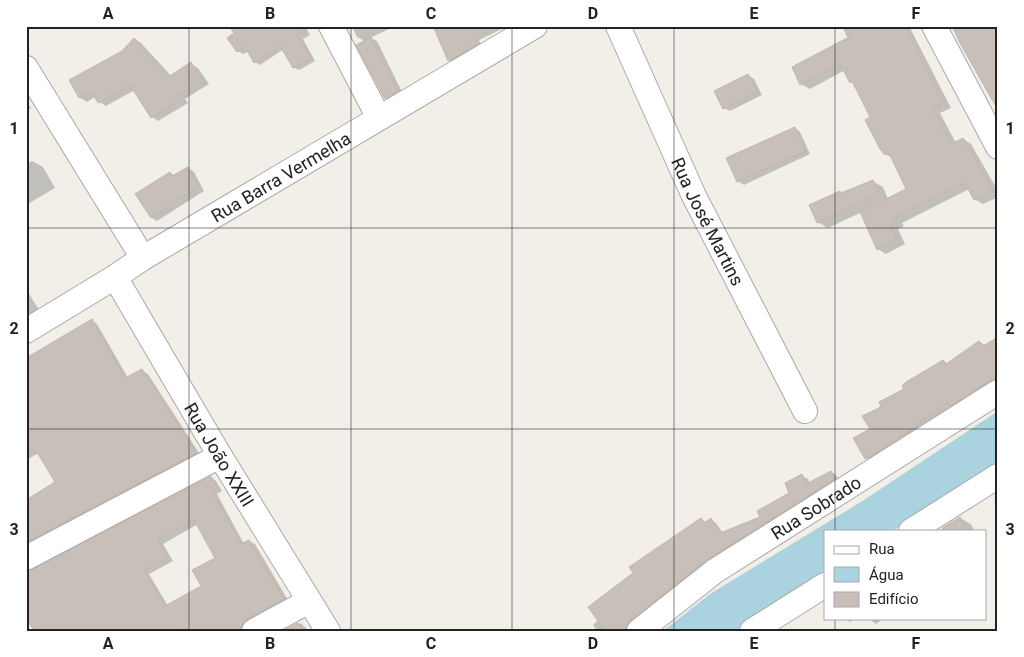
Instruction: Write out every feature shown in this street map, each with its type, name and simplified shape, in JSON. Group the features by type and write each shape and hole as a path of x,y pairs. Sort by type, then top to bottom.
{"street":[{"path":"331,26 379,118"},
{"name":"Rua Barra Vermelha","path":"26,331 143,258 535,26"},
{"name":"Rua José Martins","path":"618,26 694,196 805,411"},
{"path":"934,26 998,147"},
{"path":"26,68 143,258"},
{"name":"Rua João XXIII","path":"115,277 220,456 328,631"},
{"name":"Rua Sobrado","path":"639,631 714,571 998,392"},
{"path":"26,558 220,456"},
{"path":"912,530 998,476"},
{"path":"752,631 824,586"},
{"path":"254,631 309,601"}],"water":[{"path":"998,411 998,461 894,530 824,530 824,576 737,631 663,631 710,594 864,500"}],"building":[{"path":"229,26 311,26 297,35 311,58 293,68 280,46 254,63 245,47 237,52 227,38 234,33"},
{"path":"433,26 469,26 477,44 448,61"},
{"path":"846,26 905,26 943,103 933,108 951,144 963,138 993,190 974,200 965,183 894,218 896,221 890,224 897,239 877,250 860,212 906,189 889,153 885,155 880,149 865,120 870,117 852,81 850,83 840,64 800,85 792,67 851,36"},
{"path":"952,26 998,26 998,110 961,45"},
{"path":"371,37 398,91 385,99 356,45"},
{"path":"134,38 154,62 156,60 168,77 191,62 203,80 179,95 182,99 151,118 130,85 98,103 91,91 79,98 69,80 122,51"},
{"path":"748,74 758,92 723,109 714,91"},
{"path":"795,127 806,151 737,182 726,158"},
{"path":"188,167 199,187 151,218 135,194 170,172 172,176"},
{"path":"873,180 879,194 817,223 809,205 840,191 841,193"},
{"path":"92,319 125,378 142,369 196,453 26,542 26,500 55,482 35,449 26,454 26,358"},
{"path":"998,337 998,378 991,380 950,406 947,403 918,422 919,425 865,459 853,438 870,429 862,416 881,407 879,402 904,389 902,386 906,382 943,360 946,364 979,341 983,346"},
{"path":"831,471 835,479 706,560 630,620 624,631 605,631 588,607 633,573 629,567 701,518 704,523 711,518 720,533 760,517 757,511 789,493 785,483 802,474 806,484"},
{"path":"211,476 218,488 212,491 241,544 249,540 284,599 247,619 242,624 240,631 34,631 26,618 26,572","holes":["194,520 215,558 192,570 201,586 165,606 144,570 168,558 158,540"]},
{"path":"960,517 966,530 943,530 942,528"},
{"path":"298,623 303,631 283,631"}]}
